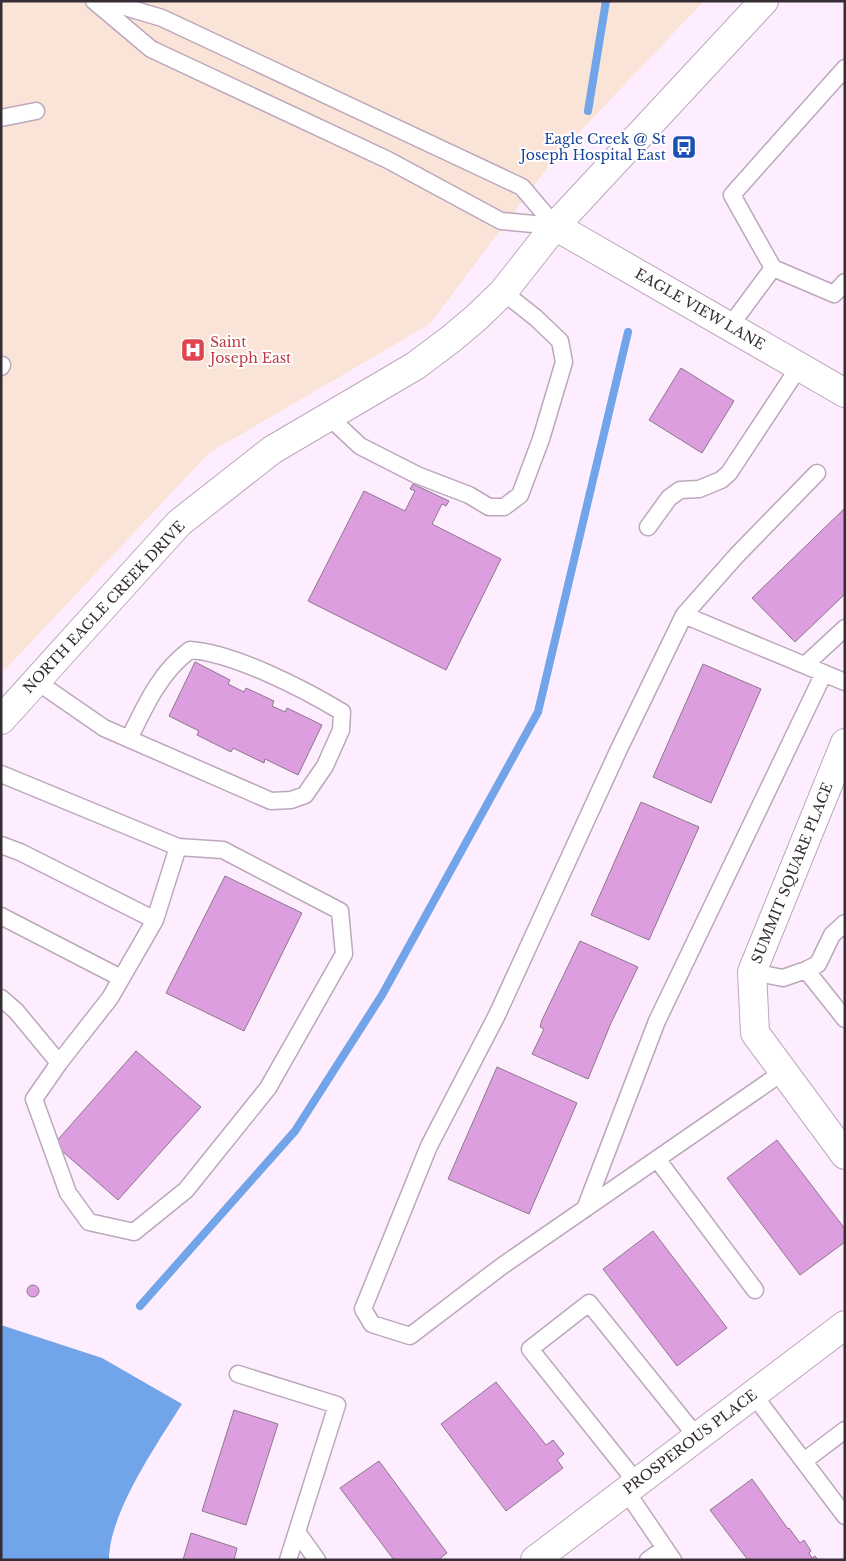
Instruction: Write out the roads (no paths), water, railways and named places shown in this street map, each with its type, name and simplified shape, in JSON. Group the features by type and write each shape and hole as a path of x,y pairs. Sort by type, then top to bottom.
{"street":[{"name":"NORTH EAGLE CREEK DRIVE","path":"1,720 179,523 272,450 415,366 451,340 503,292 555,226 764,1"},
{"name":"EAGLE VIEW LANE","path":"555,226 845,393"},
{"name":"SUMMIT SQUARE PLACE","path":"845,743 752,972 755,1033 845,1155"},
{"name":"PROSPEROUS PLACE","path":"535,1560 845,1325"}],"lane":[{"path":"94,1 151,49 388,160 501,221 555,226"},
{"path":"105,1 162,18 522,187 555,226"},
{"path":"845,68 732,195 773,268 834,294 845,282"},
{"path":"1,118 36,111"},
{"path":"730,326 773,268"},
{"path":"328,416 360,446 417,475 469,495 489,507 504,507 520,494 542,439 564,362 560,341 536,318 503,292"},
{"path":"648,526 669,498 680,490 700,489 721,480 729,473 799,367"},
{"path":"783,1072 502,1266 410,1336 372,1324 363,1309 429,1146 497,1015 619,749 684,614 737,555 817,473"},
{"path":"684,614 845,682"},
{"path":"805,665 845,628"},
{"path":"36,681 104,728 129,739 271,801 291,800 304,795 325,766 341,730 342,712 315,695 225,657 190,650 167,671 149,697 129,739"},
{"path":"585,1209 657,1021 824,673"},
{"path":"1,774 178,847 223,850 340,911 344,954 268,1088 186,1190 134,1232 89,1222 68,1193 34,1099 59,1063 110,998 155,920 178,847"},
{"path":"1,845 20,852 155,920"},
{"path":"1,916 121,978"},
{"path":"752,972 783,978 818,964 832,935 845,923"},
{"path":"806,970 845,1019"},
{"path":"1,998 16,1011 59,1063"},
{"path":"657,1159 755,1290"},
{"path":"648,1560 669,1554 631,1487 530,1348 589,1303 697,1438"},
{"path":"238,1374 338,1405 288,1560"},
{"path":"753,1394 845,1516"},
{"path":"804,1462 845,1430"},
{"path":"297,1532 317,1560"}],"water":[{"path":"1,1325 102,1358 182,1404 136,1479 117,1521 111,1541 109,1560 1,1560"}],"waterway":[{"path":"588,111 606,1"},
{"path":"140,1306 295,1131 382,995 538,712 628,332"}],"place":[{"name":"Eagle Creek @ St Joseph Hospital East","path":"684,147"},
{"name":"Saint Joseph East","path":"193,350"}]}
